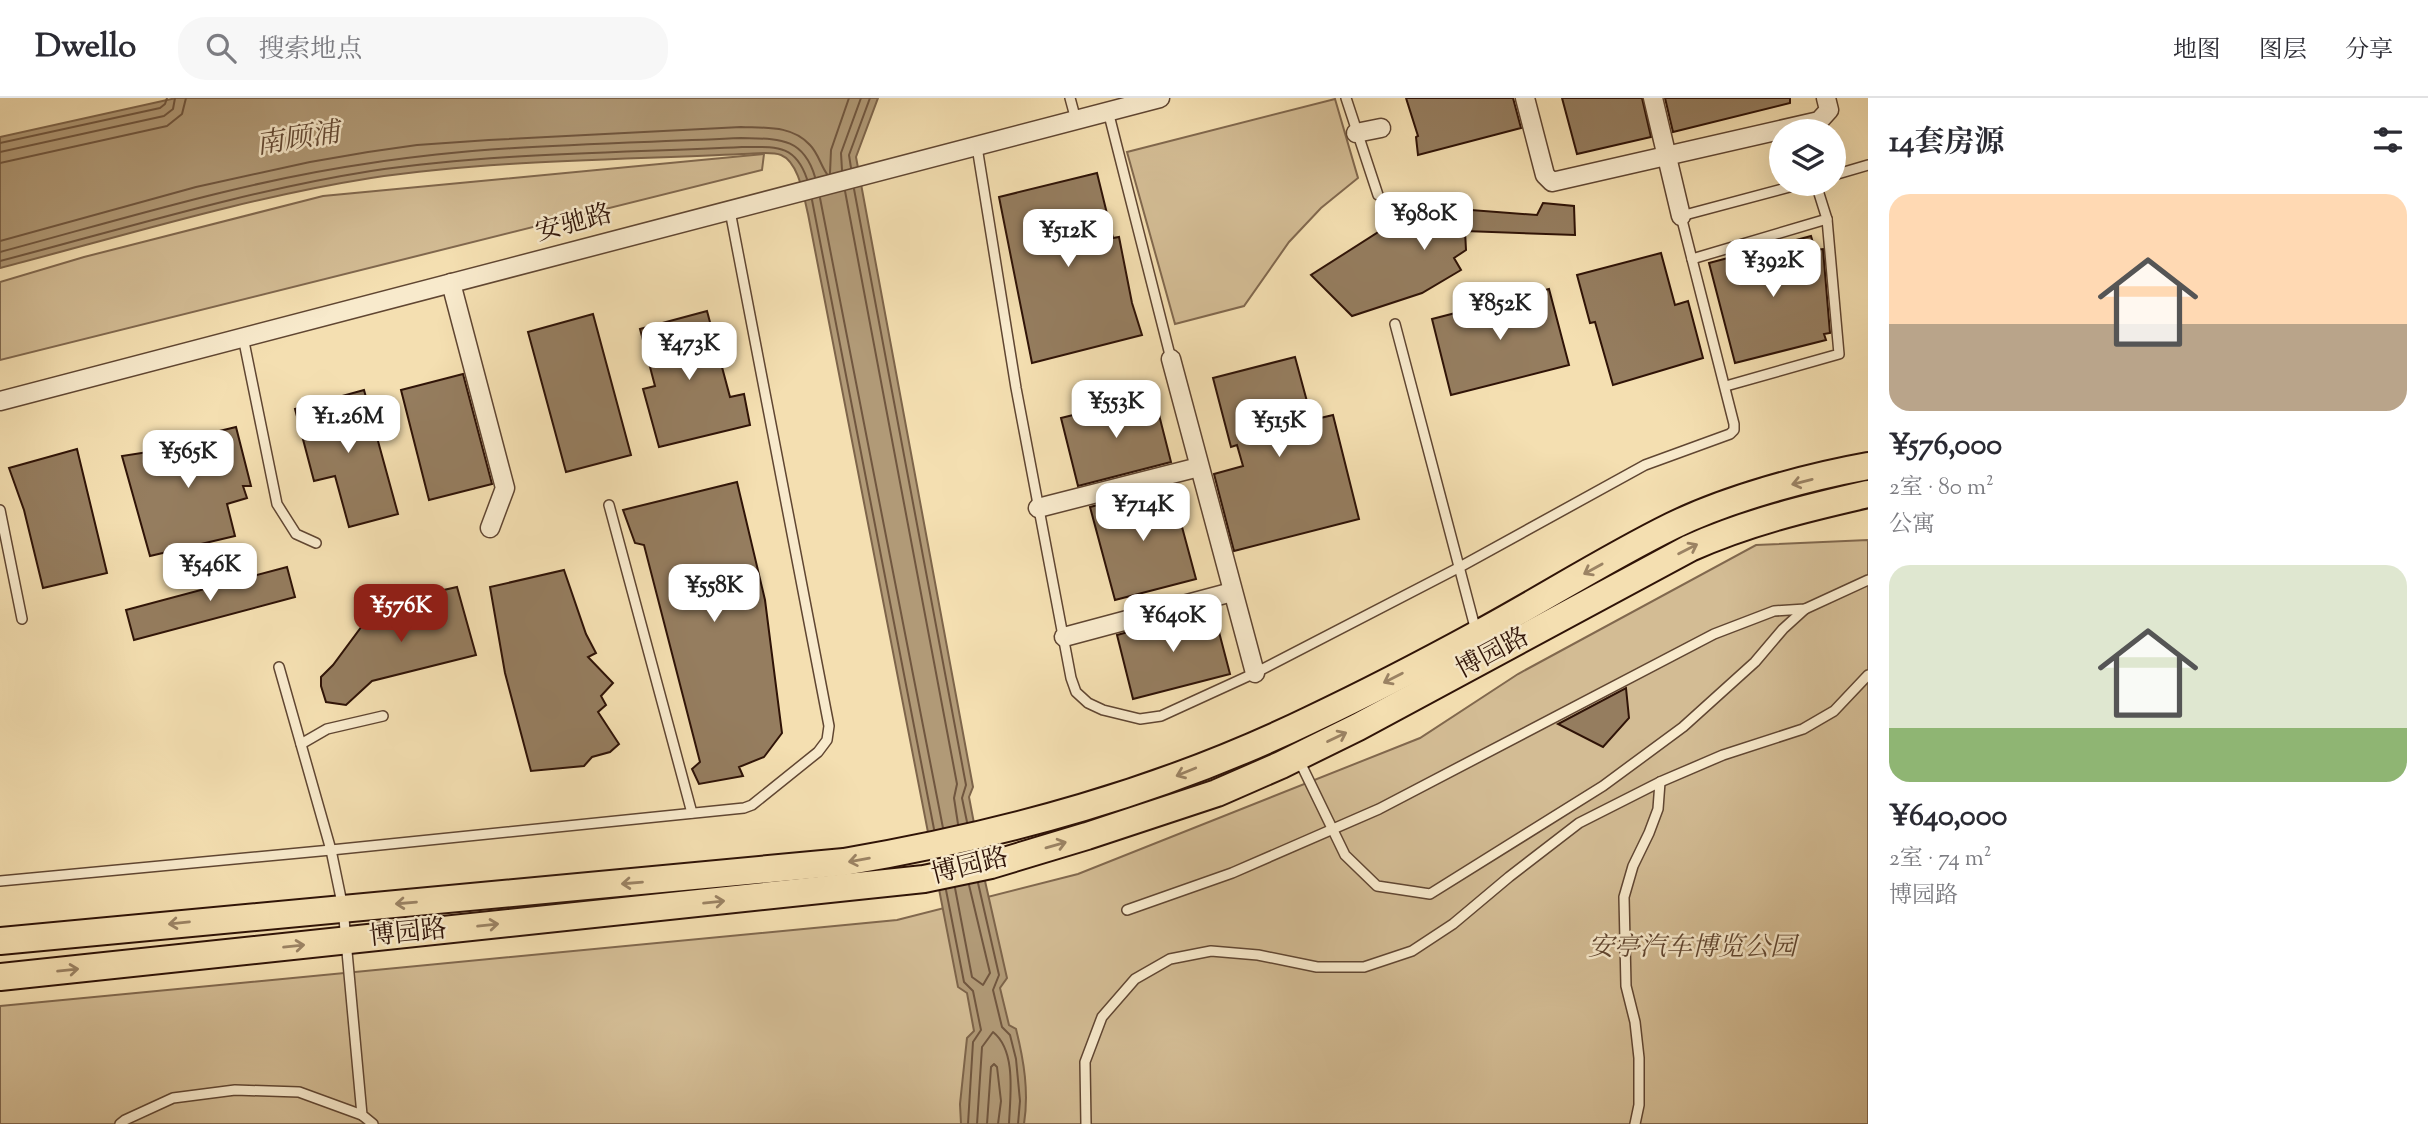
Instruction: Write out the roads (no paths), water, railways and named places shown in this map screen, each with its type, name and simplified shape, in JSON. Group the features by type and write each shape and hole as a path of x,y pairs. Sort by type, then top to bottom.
{"main road":[{"name":"博园路","path":"0,941 844,862 926,848 1066,814 1132,794 1255,746 1312,720 1477,635 1674,525 1721,506 1788,485 1868,466"},
{"name":"博园路","path":"0,977 924,879 991,865 1217,793 1358,727 1690,548 1756,522 1868,494"}],"street":[{"name":"安驰路","path":"0,401 977,148 1160,98"},
{"path":"1525,98 1545,175 1552,182 1819,121 1829,110 1826,98"},
{"path":"1653,98 1681,216"},
{"path":"1356,133 1381,128"},
{"path":"451,283 505,488 490,528"},
{"path":"1171,359 1255,673"},
{"path":"1038,508 1199,467"},
{"path":"1064,638 1232,592"}],"lane":[{"path":"1070,98 1076,120"},
{"path":"1346,98 1378,195"},
{"path":"1108,111 1171,359"},
{"path":"977,148 1016,388 1076,692 1088,703 1103,710 1140,719 1161,716 1255,673 1458,568 1636,470 1730,434 1734,430 1734,424 1726,386 1681,216 1769,193"},
{"path":"1846,170 1868,164"},
{"path":"1726,386 1839,354 1827,219 1820,196"},
{"path":"0,881 331,850 752,805 818,752 827,740 829,726 730,211"},
{"path":"1692,259 1827,219"},
{"path":"1395,324 1477,635"},
{"path":"243,337 277,504 296,534 316,543"},
{"path":"610,505 692,813"},
{"path":"0,510 22,619"},
{"path":"1297,757 1345,856 1377,886 1430,894 1603,786 1684,727 1755,662 1783,629 1805,609 1868,580"},
{"path":"1127,911 1232,873 1379,809 1714,634 1774,611 1805,609"},
{"path":"279,667 331,850 343,908 362,1115"},
{"path":"1086,1124 1085,1062 1102,1017 1135,979 1170,959 1211,951 1258,955 1317,967 1364,967 1412,951 1453,924 1579,823 1660,782 1723,755 1803,729 1834,711 1868,675"},
{"path":"301,744 327,729 383,716"},
{"path":"1635,1124 1639,1105 1639,1058 1635,1022 1626,986 1624,897 1633,866 1658,809 1660,782"},
{"path":"120,1124 173,1098 234,1090 299,1091 362,1115 373,1124"}],"water":[{"name":"南顾浦","path":"176,98 878,98 856,157 973,787 969,797 1007,978 1000,988 1009,1025 1016,1029 1021,1053 1026,1088 1024,1124 961,1124 960,1104 967,1038 974,1031 967,993 958,987 808,214 800,181 792,165 781,155 762,153 510,164 417,172 277,196 0,268 0,137"}],"park label":[{"name":"安亭汽车博览公园","path":"1692,948"}]}
